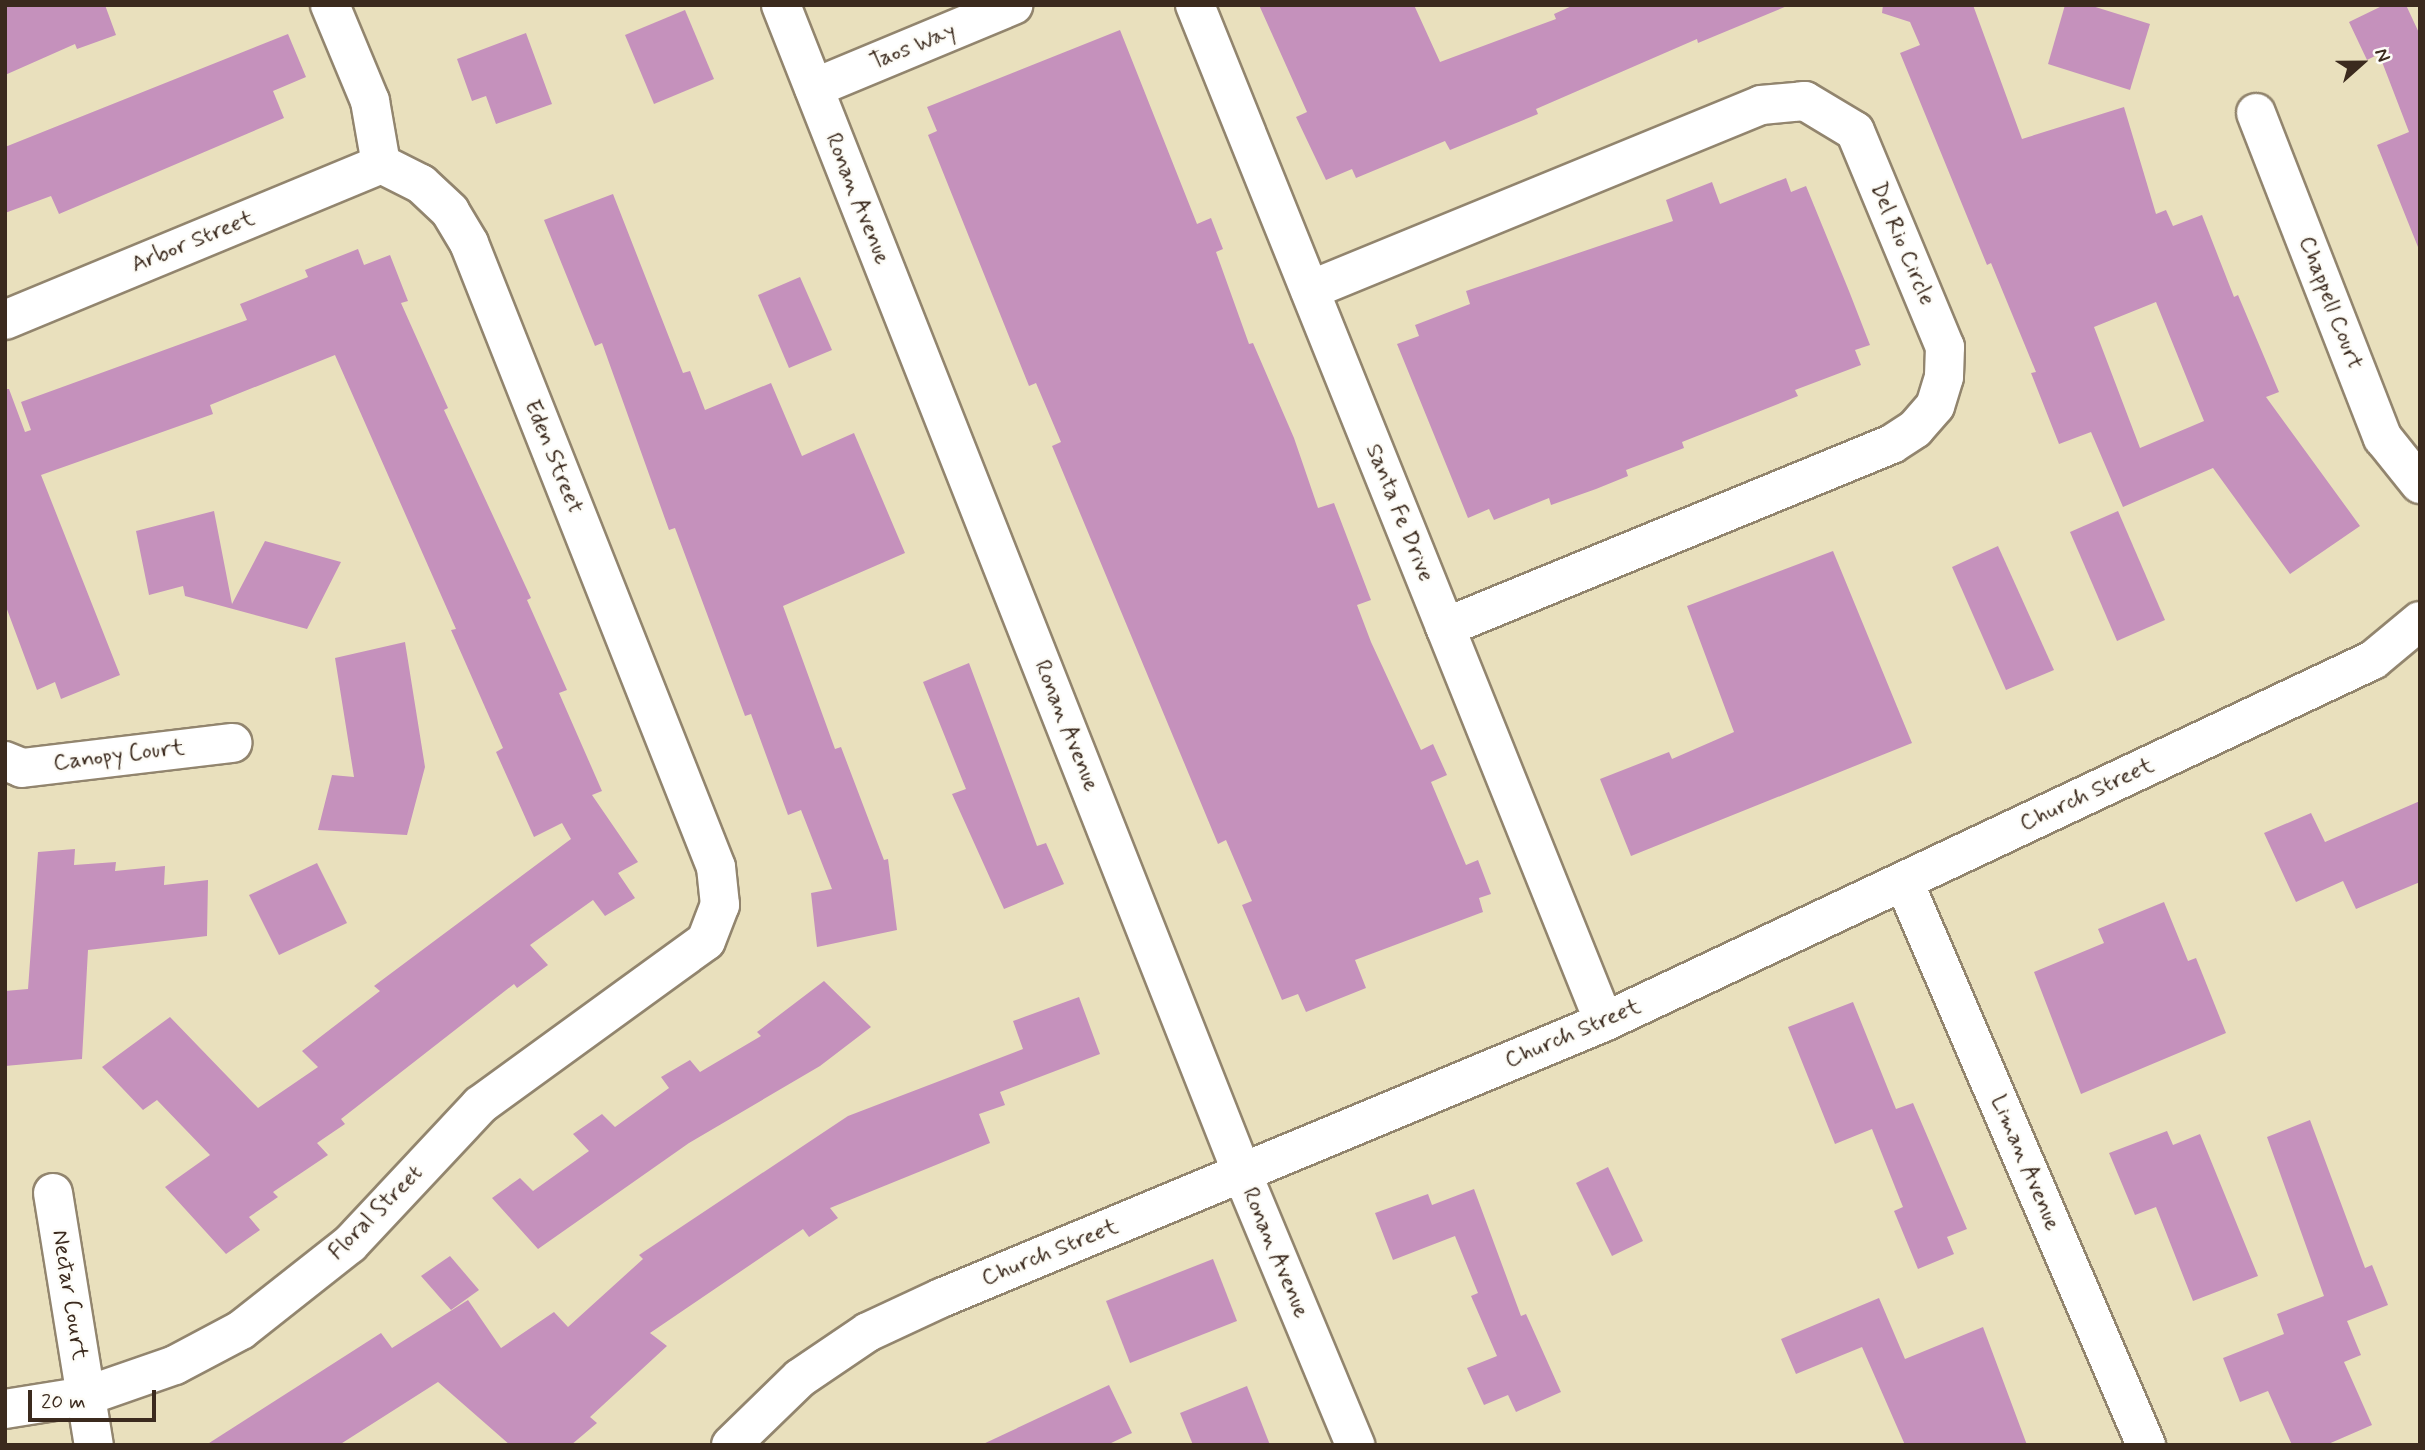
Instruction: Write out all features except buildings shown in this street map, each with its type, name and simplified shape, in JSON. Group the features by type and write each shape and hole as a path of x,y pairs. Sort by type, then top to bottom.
{"street":[{"path":"330,5 370,101 381,164"},
{"name":"Ronan Avenue","path":"780,5 1242,1173 1355,1445"},
{"name":"Taos Way","path":"814,88 1013,5"},
{"name":"Santa Fe Drive","path":"1195,5 1604,1022"},
{"name":"Del Rio Circle","path":"1310,290 1761,105 1805,101 1855,131 1945,347 1944,377 1935,406 1915,429 1892,444 1445,627"},
{"name":"Chappell Court","path":"2256,113 2383,438 2420,484"},
{"name":"Arbor Street","path":"5,320 381,164"},
{"name":"Eden Street","path":"381,164 421,184 450,211 468,243 716,867 720,905 706,942"},
{"name":"Church Street","path":"731,1445 800,1378 868,1332 1604,1022 2373,660 2420,621"},
{"name":"Canopy Court","path":"5,761 22,768 233,743"},
{"name":"Liman Avenue","path":"1904,882 2146,1445"},
{"name":"Floral Street","path":"5,1409 86,1396 175,1365 241,1330 350,1244 480,1105 706,942"},
{"name":"Nectar Court","path":"53,1193 94,1445"}]}
